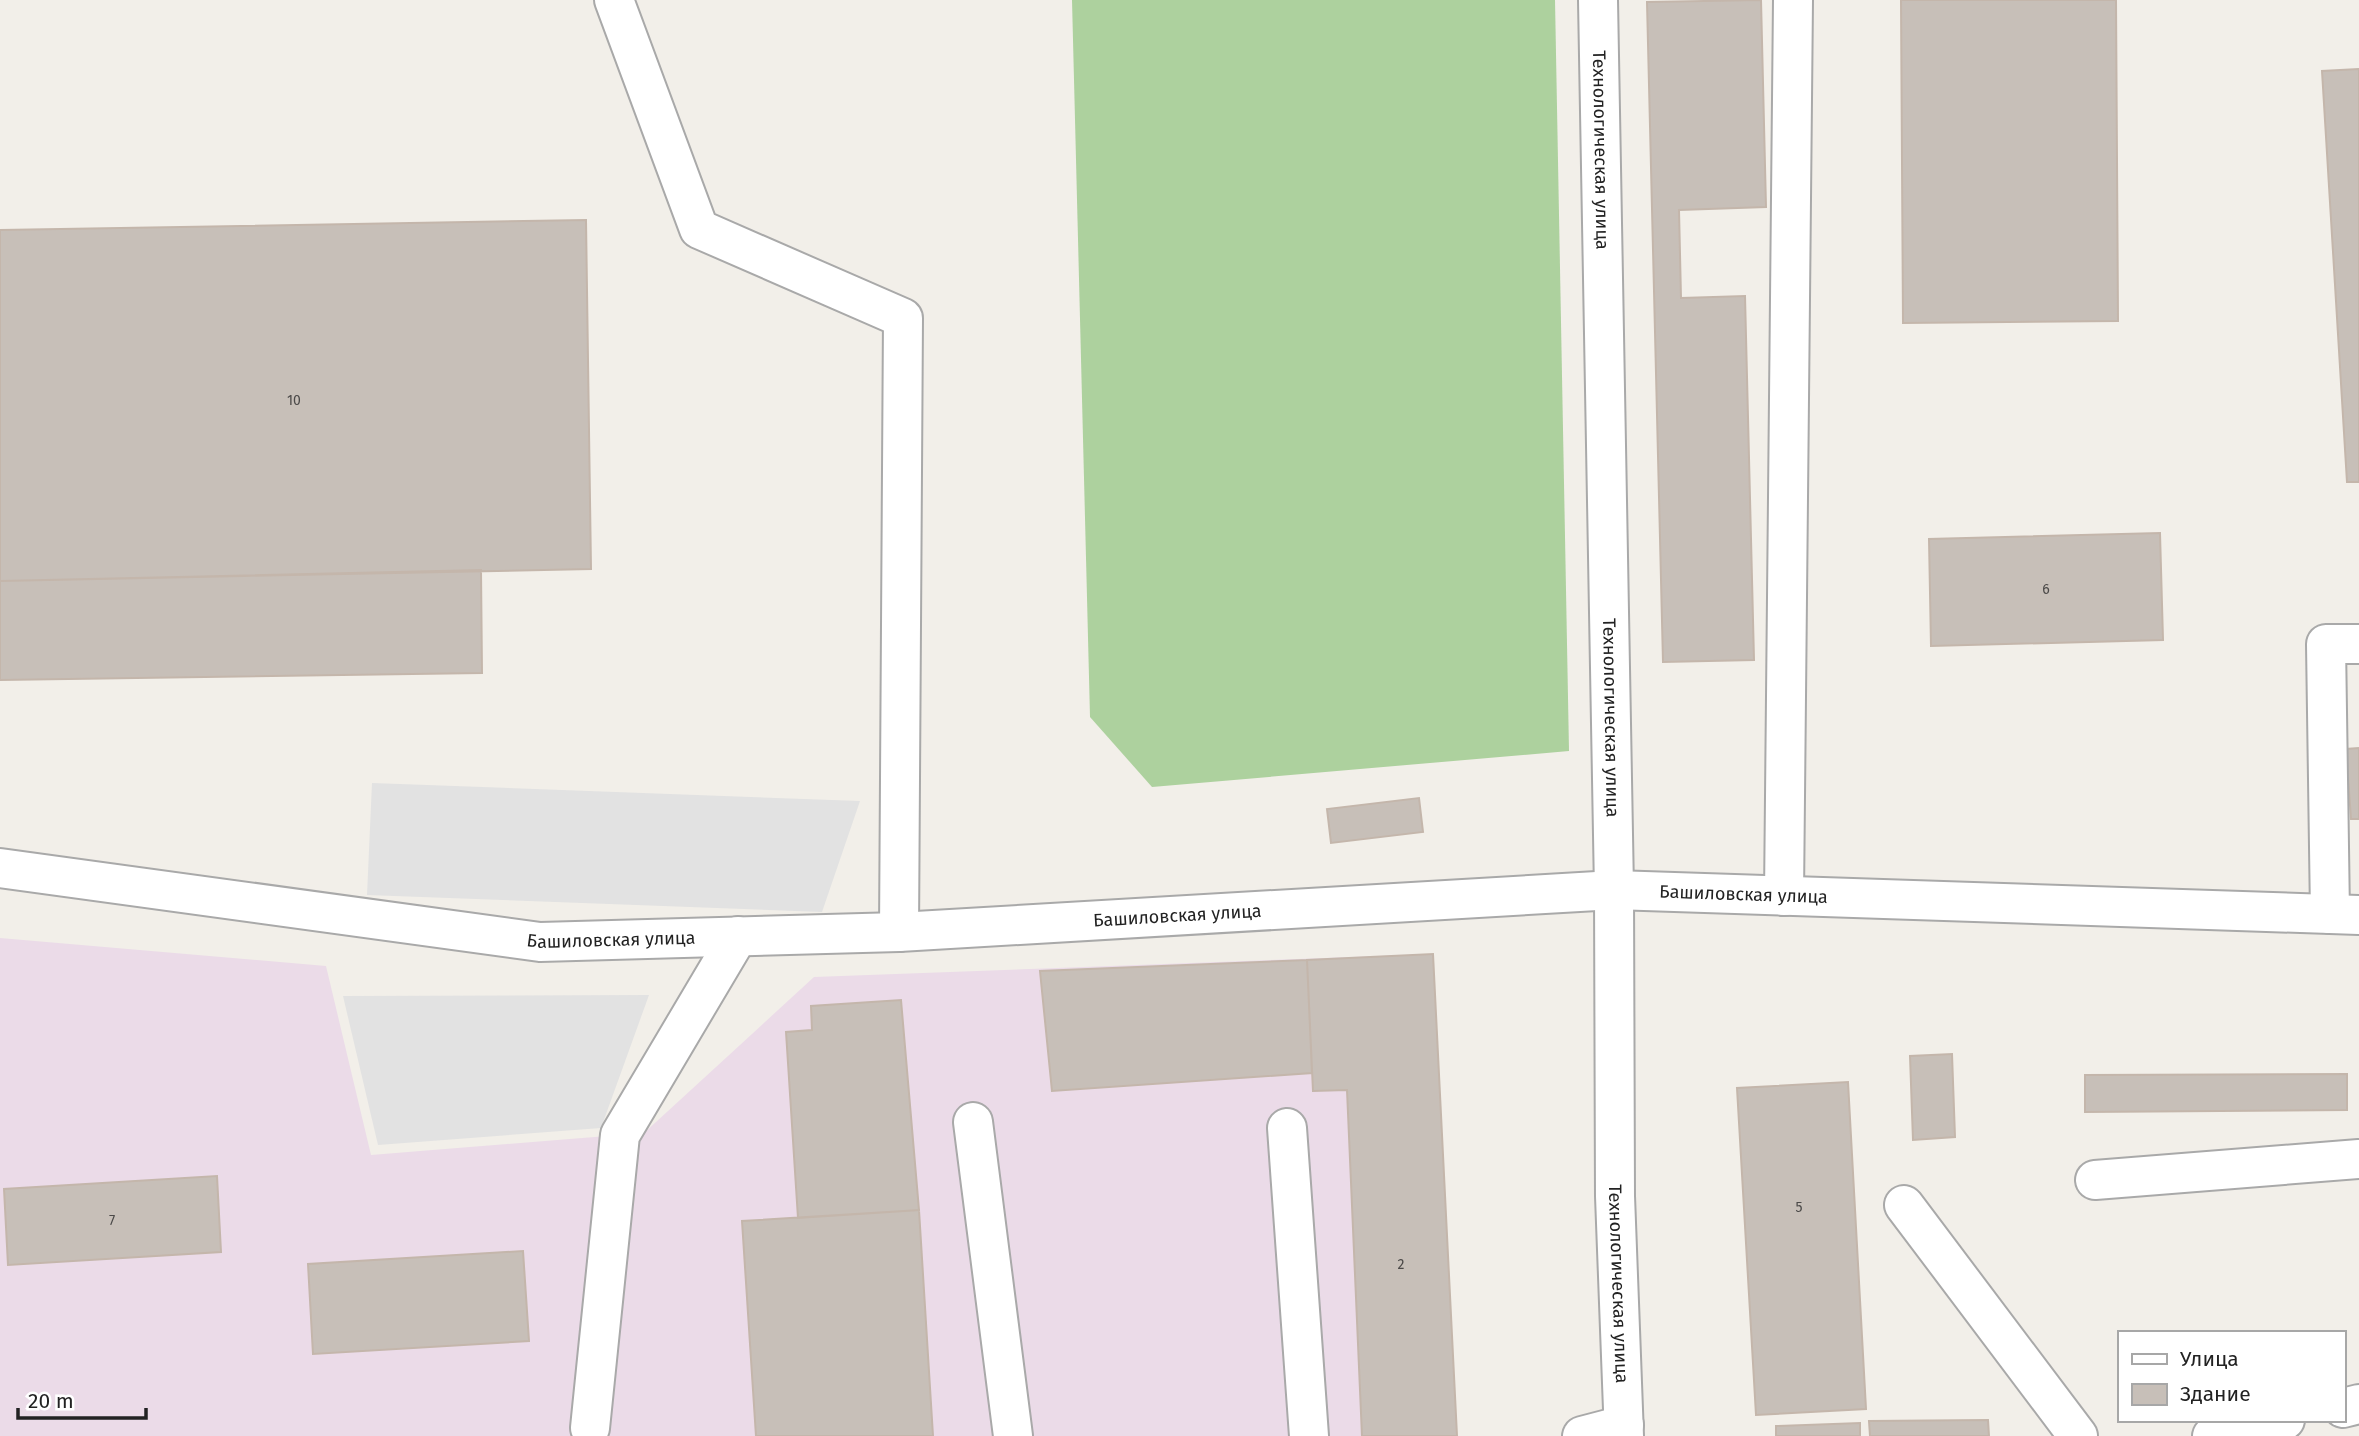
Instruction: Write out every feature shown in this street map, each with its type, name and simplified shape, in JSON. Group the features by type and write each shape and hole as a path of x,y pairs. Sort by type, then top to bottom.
{"street":[{"path":"614,0 699,229 903,318 899,932"},
{"name":"Технологическая улица","path":"1598,0 1614,890 1615,1196 1624,1430"},
{"path":"1784,896 1793,0"},
{"path":"2344,914 2326,644 2359,644"},
{"name":"Башиловская улица","path":"0,868 540,942 899,932 1614,890 2344,914"},
{"path":"590,1428 620,1135 738,936"},
{"path":"972,1122 1013,1436"},
{"path":"1287,1128 1309,1436"},
{"path":"2095,1180 2359,1159"},
{"path":"1905,1205 2078,1436"},
{"path":"2212,1436 2276,1422"},
{"path":"1582,1436 1624,1430"}],"shaded area":[{"path":"372,783 860,801 822,912 367,895"},
{"path":"0,938 326,966 371,1155 644,1133 814,977 1433,954 1457,1436 0,1436"},
{"path":"649,995 601,1128 378,1145 343,996"}],"green space":[{"path":"1072,0 1555,0 1569,751 1152,787 1090,717"}],"building":[{"path":"1761,0 1766,207 1679,210 1681,298 1745,296 1754,660 1663,662 1647,2"},
{"path":"1901,0 2116,0 2118,321 1903,323"},
{"path":"2359,69 2359,482 2347,482 2322,71"},
{"path":"586,220 591,569 0,581 0,230"},
{"path":"2160,533 2163,640 1931,646 1929,539"},
{"path":"481,570 482,673 0,680 0,581"},
{"path":"2359,748 2359,819 2351,819 2346,749"},
{"path":"1419,798 1423,832 1331,843 1327,809"},
{"path":"1433,954 1457,1436 1362,1436 1347,1090 1313,1091 1307,960"},
{"path":"1307,960 1312,1073 1052,1091 1040,971"},
{"path":"901,1000 919,1210 798,1218 786,1032 812,1030 811,1006"},
{"path":"1952,1054 1955,1137 1913,1140 1910,1056"},
{"path":"2347,1074 2347,1110 2085,1112 2085,1075"},
{"path":"1848,1082 1866,1409 1756,1415 1737,1088"},
{"path":"217,1176 221,1252 8,1265 4,1189"},
{"path":"919,1210 933,1436 756,1436 742,1221"},
{"path":"523,1251 529,1341 313,1354 308,1264"},
{"path":"1988,1420 1989,1436 1870,1436 1869,1421"},
{"path":"1860,1423 1860,1436 1776,1436 1776,1426"}]}
